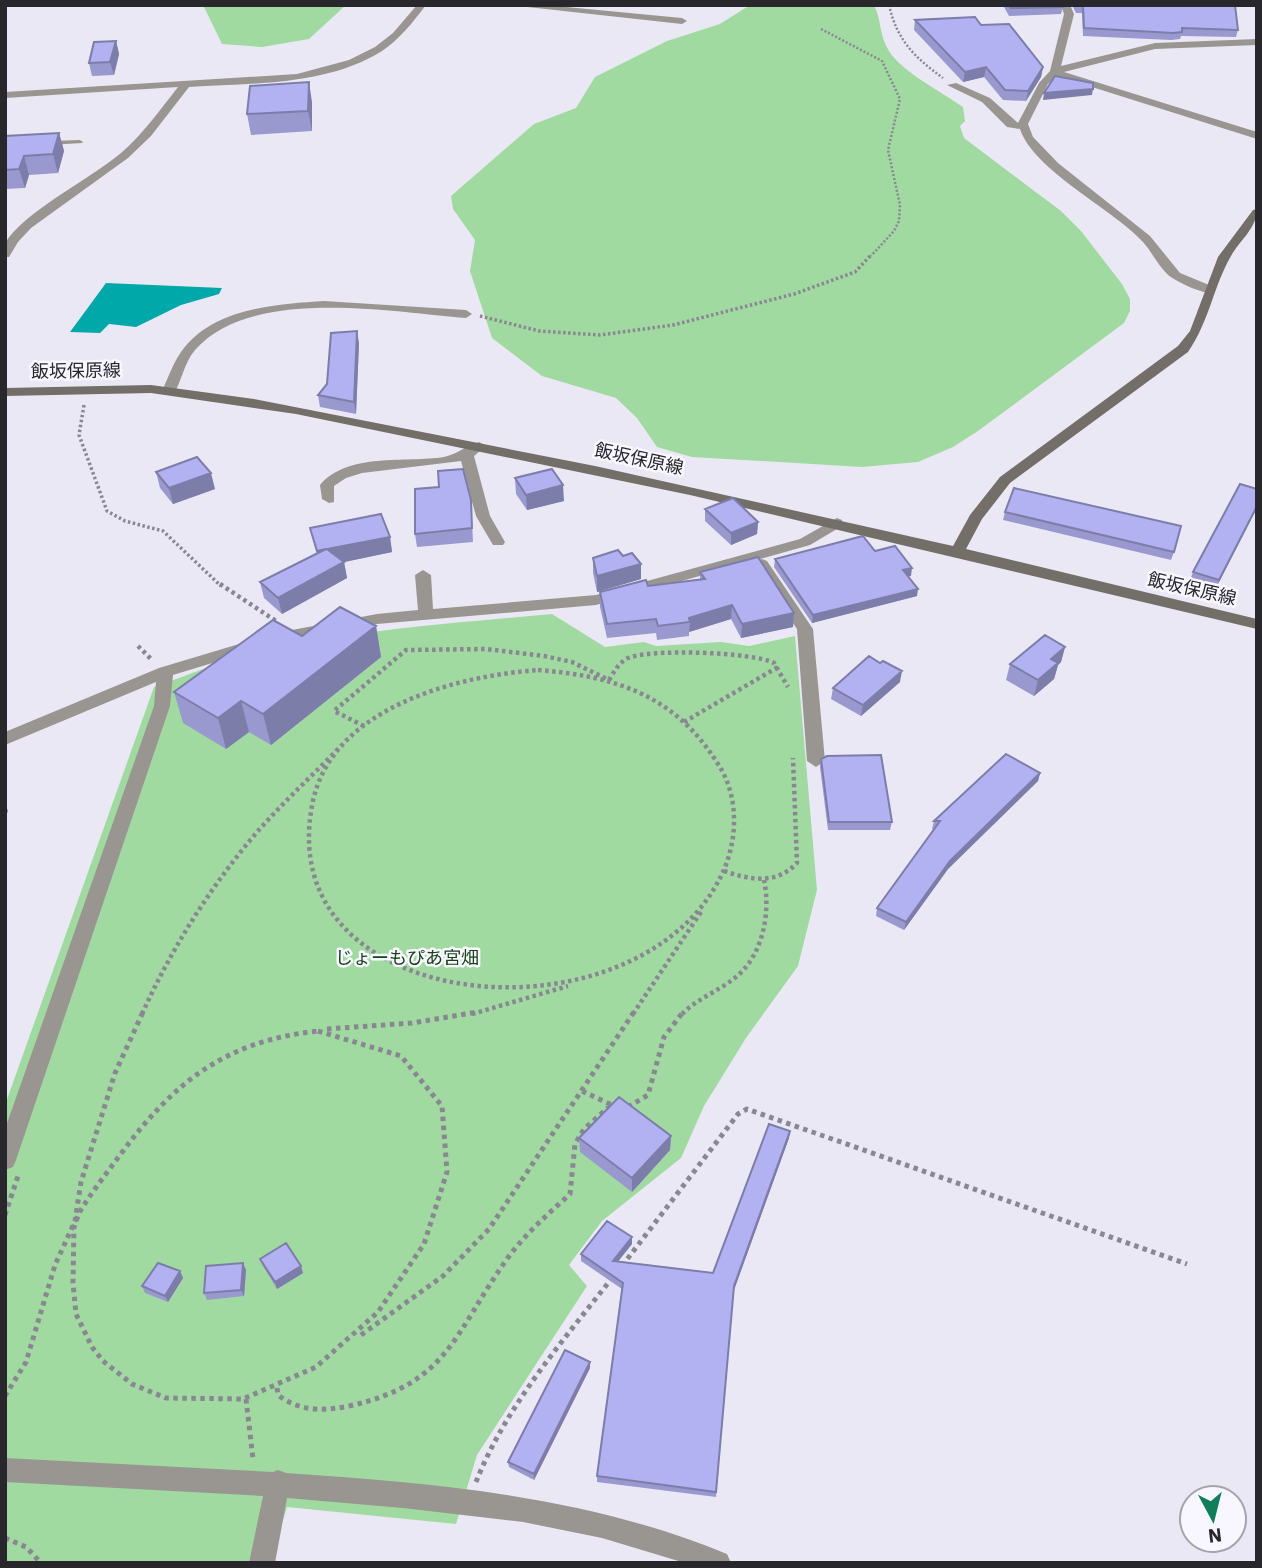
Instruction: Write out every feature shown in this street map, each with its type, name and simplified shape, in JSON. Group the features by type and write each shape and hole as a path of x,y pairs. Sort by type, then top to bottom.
{"main road":[{"path":"957,553 975,517 1005,480 1183,349 1196,331 1210,290 1230,247 1257,212"},
{"name":"飯坂保原線","path":"5,392 92,389 169,391 247,402 473,451 837,523 1257,624"}],"street":[{"path":"5,95 297,77 352,62 396,35 422,5"},
{"path":"513,5 682,21"},
{"path":"1065,5 1069,13 1055,72 1039,89 1024,127 1028,138 1054,165 1146,239 1177,276 1210,290"},
{"path":"1055,72 1143,48 1257,43"},
{"path":"1055,72 1257,136"},
{"path":"952,85 986,100 1011,124 1024,127"},
{"path":"5,254 13,240 32,221 124,156 147,134 184,86"},
{"path":"169,391 186,354 194,344 222,325 258,311 286,306 317,305 466,314"},
{"path":"329,499 327,485 342,476 377,467 473,451 483,516 498,542"},
{"path":"5,738 164,672 294,634 377,619 596,600 805,542 837,523"},
{"path":"756,555 805,629 816,761"},
{"path":"423,575 426,615"},
{"path":"5,1160 162,706 164,672"},
{"path":"5,1470 278,1482 472,1503 578,1518 638,1532 718,1563"},
{"path":"262,1563 278,1482"}],"lane":[{"path":"43,143 80,142"}],"path":[{"path":"889,5 894,29 901,44 952,85"},
{"path":"466,314 539,331 600,335 673,325 794,294 855,272 894,231 898,221 900,205 888,150 900,99 883,61 821,30"},
{"path":"92,389 81,412 79,435 107,511 125,522 163,531 227,591 289,627 294,634"},
{"path":"365,726 334,711 406,650 475,649 544,656 572,662 660,704 684,722 711,750 730,789 735,832 724,872 711,897 582,1091 489,1229 467,1254 419,1296 301,1377 246,1399 205,1403 165,1397 119,1376 102,1360 88,1341 73,1297 75,1221 81,1182 115,1073 169,957 206,899 253,837 365,726 411,697 435,687 485,674 538,670 609,680"},
{"path":"609,680 623,661 644,654 749,656 768,659 778,667 784,673 789,690"},
{"path":"684,722 778,667"},
{"path":"350,740 322,777 313,797 306,841 316,884 342,924 384,958 439,980 469,986 533,988 596,976"},
{"path":"724,872 744,879 764,880 788,872 798,858 792,754"},
{"path":"582,1091 611,1105 640,1104 648,1097 667,1031 691,1005 742,971 761,937 766,914 764,880"},
{"path":"5,1396 26,1362 55,1265 75,1221 129,1142 180,1085 234,1048 297,1032 412,1023 467,1015 539,996 596,976 625,965 659,946 694,916 711,897"},
{"path":"297,1032 318,1031 360,1037 399,1054 430,1083 441,1100 446,1116 450,1160 441,1206 415,1261 367,1327 351,1342"},
{"path":"277,1388 278,1395 295,1407 326,1409 387,1398 417,1383 430,1373 460,1335 530,1231 570,1194 573,1186 573,1145 577,1135 611,1105"},
{"path":"472,1503 476,1480 486,1457 540,1370 738,1114 747,1109 1187,1264"},
{"path":"246,1399 253,1459"},
{"path":"5,1538 26,1547 41,1563"}],"green space":[{"path":"203,5 346,5 309,39 262,47 222,44"},
{"path":"750,5 874,5 884,40 895,59 963,107 965,121 960,126 964,138 1061,211 1081,231 1122,284 1130,299 1130,311 1124,323 953,447 918,462 862,467 692,457 657,447 637,418 616,398 542,376 492,338 470,271 475,240 453,209 451,196 534,124 576,108 595,77 667,41 720,24"},
{"name":"じょーもぴあ宮畑","path":"552,614 605,647 644,642 656,646 721,642 749,646 795,636 817,890 798,966 746,1038 704,1106 681,1158 602,1221 569,1265 587,1286 477,1455 456,1524 287,1507 270,1563 5,1563 5,1105 154,687 240,657 317,640 395,629"}],"water":[{"path":"106,283 222,288 219,294 181,305 136,327 109,324 100,333 70,332"}],"building":[{"path":"1008,5 1062,5 1063,7 1011,8"},
{"path":"1077,5 1235,5 1238,30 1182,28 1182,32 1173,33 1084,28 1083,6"},
{"path":"975,17 981,25 1009,24 1043,67 1028,91 1005,90 986,67 965,72 915,20"},
{"path":"116,41 110,62 89,63 94,42"},
{"path":"1055,76 1093,83 1093,89 1044,93"},
{"path":"309,82 308,111 247,114 250,86"},
{"path":"59,133 53,154 24,156 19,169 5,170 5,136"},
{"path":"357,331 354,402 318,395 327,384 331,333"},
{"path":"197,457 211,473 169,488 156,472"},
{"path":"463,469 471,500 472,528 415,534 415,489 439,487 438,471"},
{"path":"552,469 563,485 526,495 515,478"},
{"path":"1240,484 1257,489 1257,506 1219,580 1193,572"},
{"path":"1014,488 1181,526 1174,552 1005,512"},
{"path":"733,498 758,522 731,533 705,509"},
{"path":"381,514 390,537 327,549 344,562 278,598 260,582 326,549 317,551 310,528"},
{"path":"863,536 875,551 895,546 912,568 903,570 918,589 813,615 775,559"},
{"path":"618,550 623,556 632,553 641,564 597,576 593,558"},
{"path":"758,557 794,613 742,624 732,605 689,618 690,622 658,626 656,619 607,624 600,592 646,580 648,586 705,579 700,572"},
{"path":"340,607 376,626 263,714 241,701 218,718 174,692 273,620 302,636"},
{"path":"1045,635 1065,647 1051,659 1058,663 1038,680 1010,664"},
{"path":"869,656 902,671 863,705 833,688"},
{"path":"1006,754 1040,773 950,861 906,922 877,908 940,821 934,821"},
{"path":"881,755 892,822 829,822 821,759 827,756"},
{"path":"619,1097 671,1136 632,1178 579,1138"},
{"path":"769,1124 790,1131 734,1286 716,1492 597,1476 623,1283 581,1254 607,1221 632,1237 613,1261 713,1273"},
{"path":"286,1243 301,1266 275,1282 260,1259"},
{"path":"158,1263 180,1271 165,1296 142,1286"},
{"path":"243,1263 241,1290 204,1293 206,1266"},
{"path":"565,1350 590,1362 534,1474 508,1462"}]}
